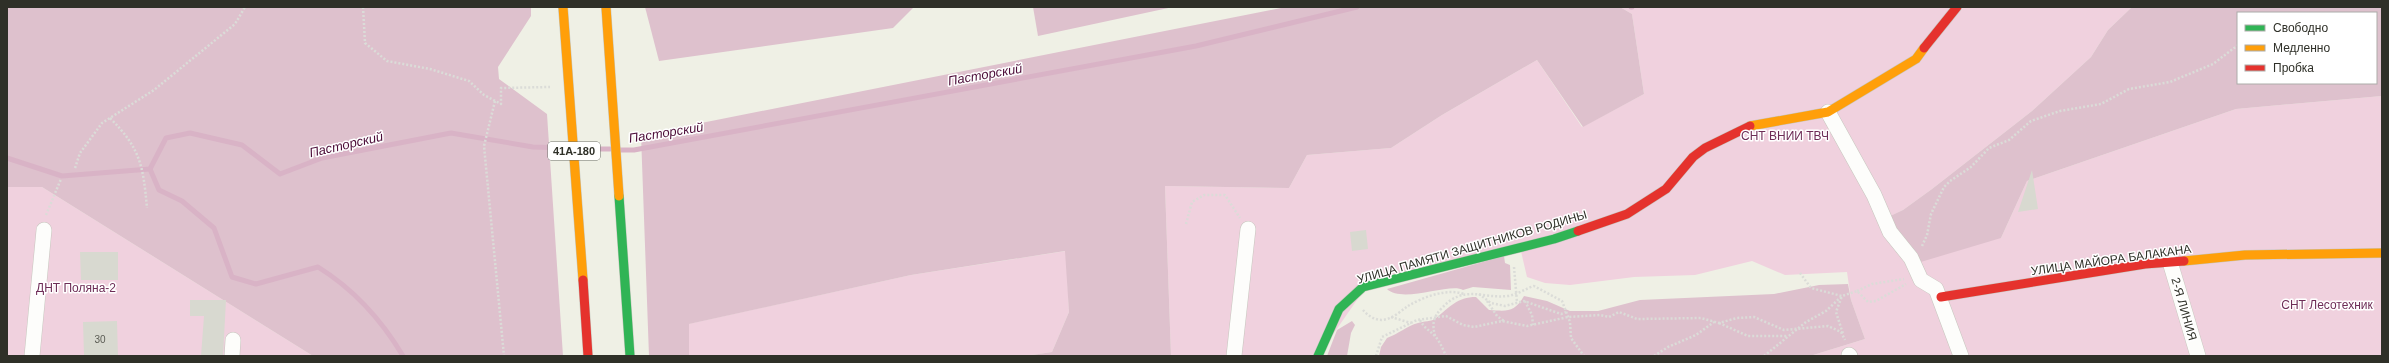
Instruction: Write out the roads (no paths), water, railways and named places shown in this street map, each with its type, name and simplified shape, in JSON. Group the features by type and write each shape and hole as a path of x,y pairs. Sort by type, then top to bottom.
{"street":[{"name":"41А-180","path":"563,7 588,356"},
{"name":"41А-180","path":"606,7 630,356"},
{"name":"УЛИЦА ПАМЯТИ ЗАЩИТНИКОВ РОДИНЫ","path":"1318,356 1336,310 1351,294 1364,287 1397,280 1554,239 1627,214 1666,189 1693,157 1705,148 1746,127 1828,112 1916,59 1957,7"},
{"path":"1828,112 1874,195 1890,232 1912,262 1921,280 1936,289 1941,297 1962,356"},
{"path":"32,356 45,224"},
{"path":"1234,356 1248,229"},
{"name":"УЛИЦА МАЙОРА БАЛАКАНА","path":"1941,297 2170,262 2245,255 2382,253"},
{"name":"2-Я ЛИНИЯ","path":"2170,262 2198,356"},
{"path":"232,356 233,340"}],"waterway":[{"name":"Пасторский","path":"620,150 634,150 1196,46 1357,7"},
{"name":"Пасторский","path":"7,158 62,176 150,169 166,138 190,133 242,145 280,174 322,158 451,133 533,147 568,148"},
{"name":"Пасторский","path":"578,149 610,149"},
{"path":"150,169 159,190 182,201 214,228 232,277 256,284 318,267 344,285 366,306 395,342 403,356"}],"park label":[{"name":"СНТ ВНИИ ТВЧ","path":"1785,136"},
{"name":"ДНТ Поляна-2","path":"76,288"},
{"name":"СНТ Лесотехник","path":"2327,305"}]}
